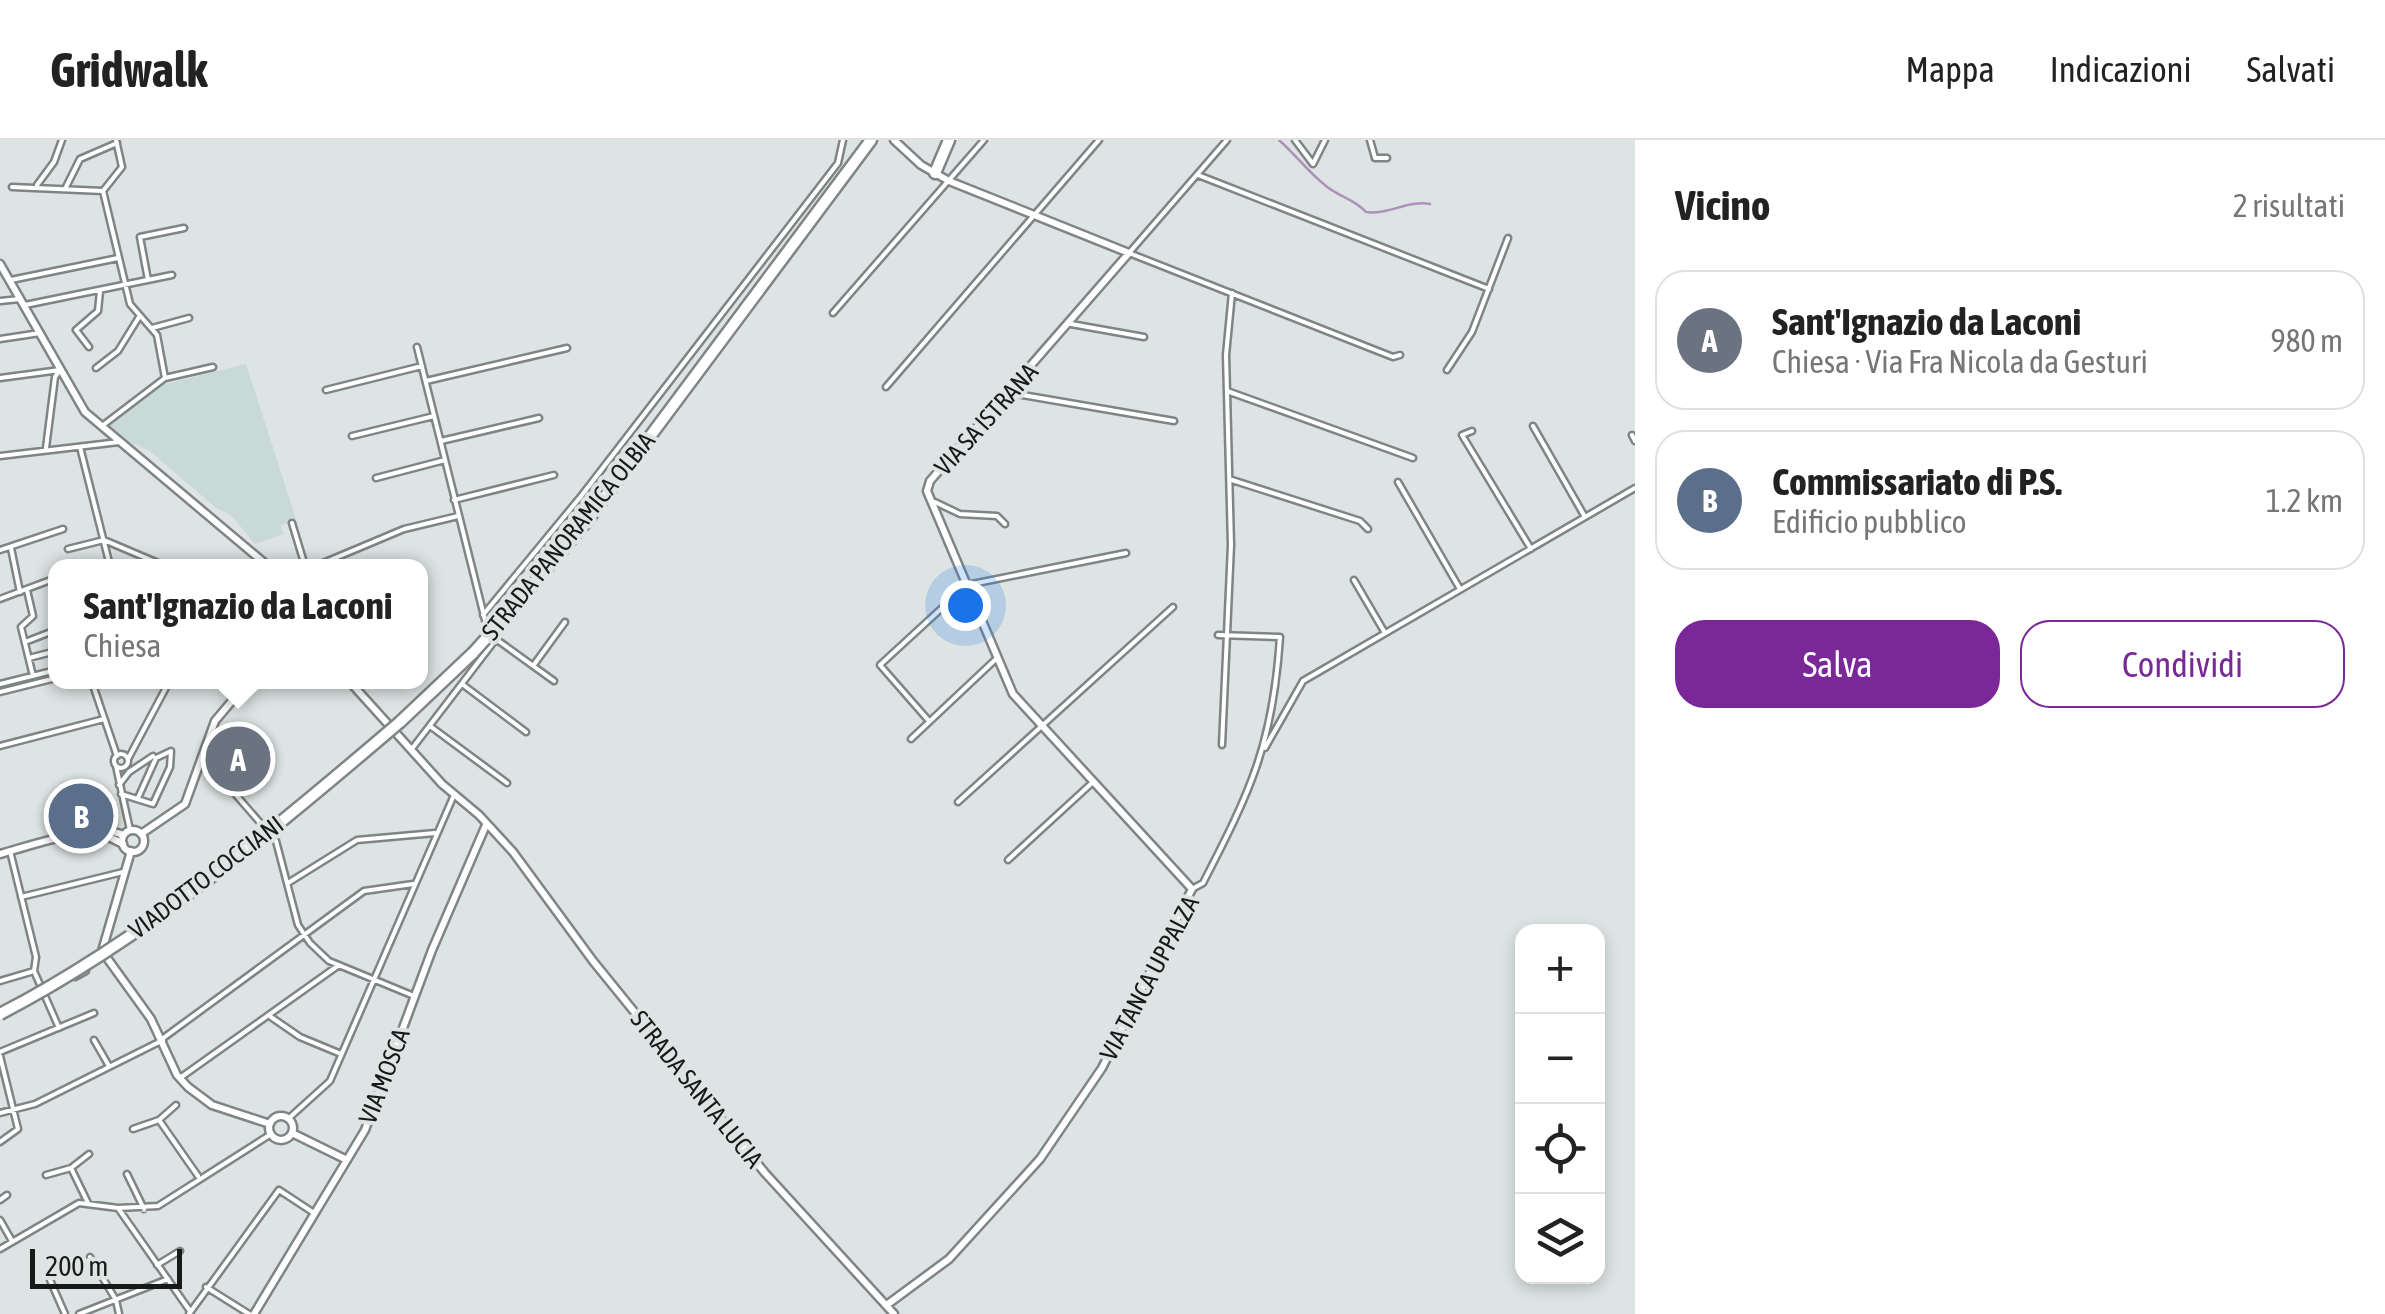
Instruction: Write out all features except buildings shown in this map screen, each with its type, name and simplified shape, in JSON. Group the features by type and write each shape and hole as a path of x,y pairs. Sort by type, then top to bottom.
{"highway":[{"name":"STRADA PANORAMICA OLBIA","path":"400,722 500,623 587,520 870,140"},
{"path":"935,173 949,140"},
{"name":"VIADOTTO COCCIANI","path":"1,1016 109,949 323,788 400,722"}],"street":[{"path":"37,185 54,162 62,140"},
{"path":"483,615 582,496 838,163 844,140"},
{"path":"894,140 949,180 1392,356 1400,355"},
{"path":"832,313 984,140"},
{"path":"886,387 1099,140"},
{"path":"1129,253 1227,140"},
{"path":"1295,140 1314,164 1325,140"},
{"path":"1370,140 1375,158 1387,158"},
{"path":"66,189 80,159 117,142 122,166 103,191 125,286 139,316 152,328 166,378"},
{"path":"1198,175 1489,289"},
{"path":"12,187 37,185 103,191"},
{"path":"148,280 140,237 184,228"},
{"path":"1447,370 1472,332 1508,238"},
{"name":"VIA SA ISTRANA","path":"1129,253 930,481 930,500 1013,694 1192,889"},
{"path":"11,280 118,258"},
{"path":"0,264 40,334 56,373 86,412 260,559"},
{"path":"0,301 23,302 100,291 172,275"},
{"path":"89,347 76,330 98,311 100,291"},
{"path":"1222,745 1228,636 1227,390 1232,293"},
{"path":"96,368 118,351 139,316"},
{"path":"152,328 189,318"},
{"path":"1071,324 1144,337"},
{"path":"0,339 40,334"},
{"path":"417,347 483,615 496,639 554,682"},
{"path":"426,381 567,348"},
{"path":"326,390 422,366"},
{"path":"102,426 166,378 213,367"},
{"path":"0,378 56,373"},
{"path":"46,450 56,373"},
{"path":"1227,390 1413,458"},
{"path":"1011,392 1174,421"},
{"path":"352,436 434,416"},
{"path":"441,441 539,418"},
{"path":"1533,426 1586,517"},
{"path":"1472,431 1462,436 1531,548"},
{"path":"0,456 122,440"},
{"path":"80,446 108,559"},
{"path":"376,478 446,460"},
{"path":"454,500 554,475"},
{"path":"1230,479 1360,521 1368,529"},
{"path":"1398,482 1460,589"},
{"path":"1266,748 1303,681 1635,488"},
{"path":"930,500 960,514 997,516 1005,524"},
{"path":"333,559 404,529 458,516"},
{"path":"292,524 304,559"},
{"path":"0,550 63,529"},
{"path":"68,549 104,540 149,559"},
{"path":"11,548 32,616 21,626 33,676"},
{"path":"929,721 880,665 967,585 1126,553"},
{"path":"1354,580 1385,633"},
{"path":"0,600 48,581"},
{"path":"958,802 1173,607"},
{"path":"533,666 565,622"},
{"path":"24,642 48,633"},
{"path":"1218,635 1228,636"},
{"name":"VIA TANCA UPPALZA","path":"888,1304 949,1259 1040,1159 1102,1068 1192,889 1203,883 1252,788 1266,748 1280,637 1228,636"},
{"path":"417,758 419,743 430,726 496,639"},
{"path":"28,658 48,653"},
{"path":"912,739 998,658"},
{"path":"0,684 48,672"},
{"path":"0,692 48,680"},
{"path":"462,684 526,732"},
{"path":"96,689 117,756 125,836 131,851 101,947 162,1039 180,1078 212,1105 270,1129 280,1140 292,1133"},
{"path":"119,785 166,689"},
{"path":"0,854 92,832 142,834 184,804 216,721 242,689"},
{"name":"STRADA SANTA LUCIA","path":"356,689 417,758 514,852 593,961 766,1173 894,1314"},
{"path":"0,746 104,720"},
{"path":"430,726 507,783"},
{"path":"407,747 419,743"},
{"path":"121,794 138,798 156,802 171,752 156,758 138,798"},
{"path":"117,756 128,766"},
{"path":"116,766 128,766 153,756"},
{"path":"203,758 273,836 302,933 319,953 414,996"},
{"path":"1008,860 1094,781"},
{"path":"288,1119 327,1085 454,796"},
{"name":"VIA MOSCA","path":"252,1314 371,1116 414,996 486,825"},
{"path":"131,851 141,847 142,834"},
{"path":"288,883 357,840 435,834"},
{"path":"10,852 36,957 34,971 59,1028"},
{"path":"21,897 124,872"},
{"path":"0,1113 35,1104 162,1039 302,933 370,888 413,884"},
{"path":"180,1078 339,965"},
{"path":"1,1016 86,970"},
{"path":"0,981 34,971"},
{"path":"0,1142 18,1129 0,1054 94,1013"},
{"path":"270,1015 300,1037 341,1054"},
{"path":"94,1040 109,1068"},
{"path":"133,1129 159,1120 176,1106"},
{"path":"0,1248 79,1203 144,1208 169,1200 270,1129 279,1116 288,1119"},
{"path":"288,1119 292,1133 347,1160"},
{"path":"159,1120 198,1176"},
{"path":"46,1175 71,1168 89,1154"},
{"path":"71,1168 88,1203"},
{"path":"126,1174 144,1208"},
{"path":"118,1208 190,1313 279,1190 314,1213"},
{"path":"0,1200 7,1195"},
{"path":"0,1220 12,1241"},
{"path":"157,1265 180,1250"},
{"path":"90,1257 116,1300 119,1314"},
{"path":"78,1314 168,1279"},
{"path":"50,1280 64,1314"},
{"path":"206,1287 252,1314"}],"shaded area":[{"path":"246,364 296,519 281,526 284,534 255,544 231,515 216,508 150,451 128,441 109,425 161,385"}],"waterway":[{"path":"1279,140 1326,186 1366,212 1430,204"}],"place":[{"name":"Sant'Ignazio da Laconi","path":"238,759"},
{"name":"Commissariato di P.S.","path":"81,816"}]}
